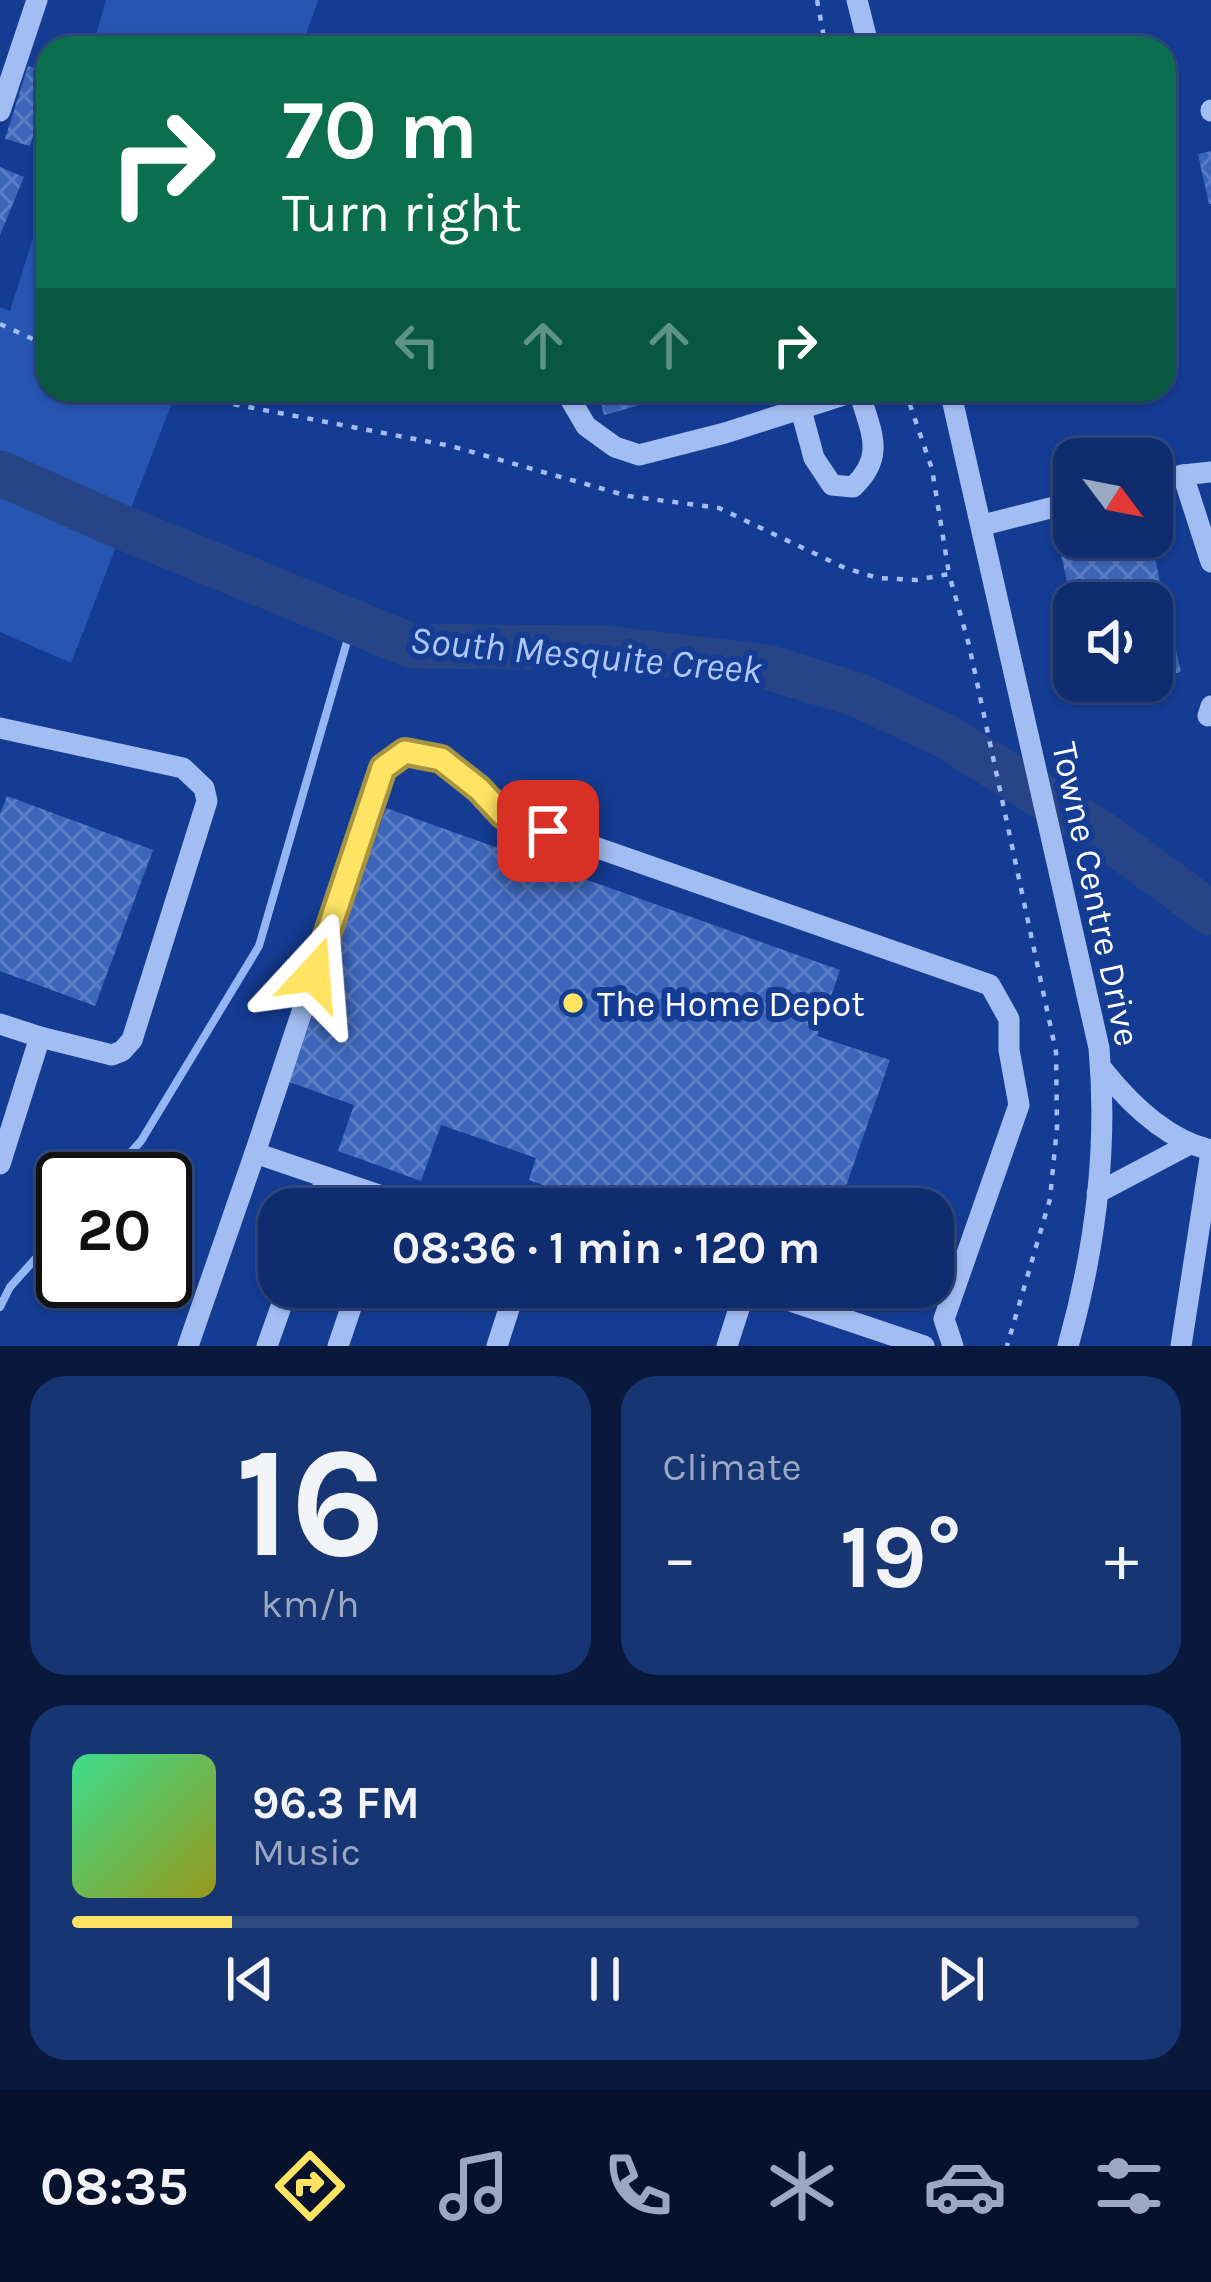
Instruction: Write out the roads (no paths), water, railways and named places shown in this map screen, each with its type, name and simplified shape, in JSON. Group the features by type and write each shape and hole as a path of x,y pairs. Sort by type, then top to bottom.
{"street":[{"path":"0,111 37,0"},
{"path":"857,0 865,36"},
{"path":"572,402 586,426 615,447 639,455 825,402"},
{"path":"801,410 814,458 832,485 853,487 871,470 875,450 862,402"},
{"name":"Towne Centre Drive","path":"953,402 1100,1058 1103,1092 1097,1193 1068,1346"},
{"path":"1173,477 1211,472"},
{"path":"1184,475 1211,562"},
{"path":"983,525 1053,507"},
{"path":"0,728 183,768 204,788 206,801 132,1040 112,1055 0,1024"},
{"path":"188,1346 383,768 405,752 441,759 503,815 990,985 1009,1019 1019,1105 944,1319 953,1346"},
{"path":"0,1164 40,1037"},
{"path":"1100,1058 1123,1095 1188,1144 1211,1151 1181,1346"},
{"path":"1097,1193 1188,1144"},
{"path":"255,1154 349,1188"},
{"path":"322,1188 326,1178"},
{"path":"267,1346 281,1308"},
{"path":"338,1346 351,1308"},
{"path":"497,1346 509,1308"},
{"path":"728,1346 740,1308"},
{"path":"802,1308 887,1340 924,1346"}],"waterway":[{"name":"South Mesquite Creek","path":"0,473 412,646 607,648 767,667 858,695 947,737 1104,835 1211,913"},
{"path":"131,1152 259,946 353,621"},
{"path":"0,1307 10,1287 36,1258"}],"place":[{"name":"The Home Depot","path":"573,1003"}]}
